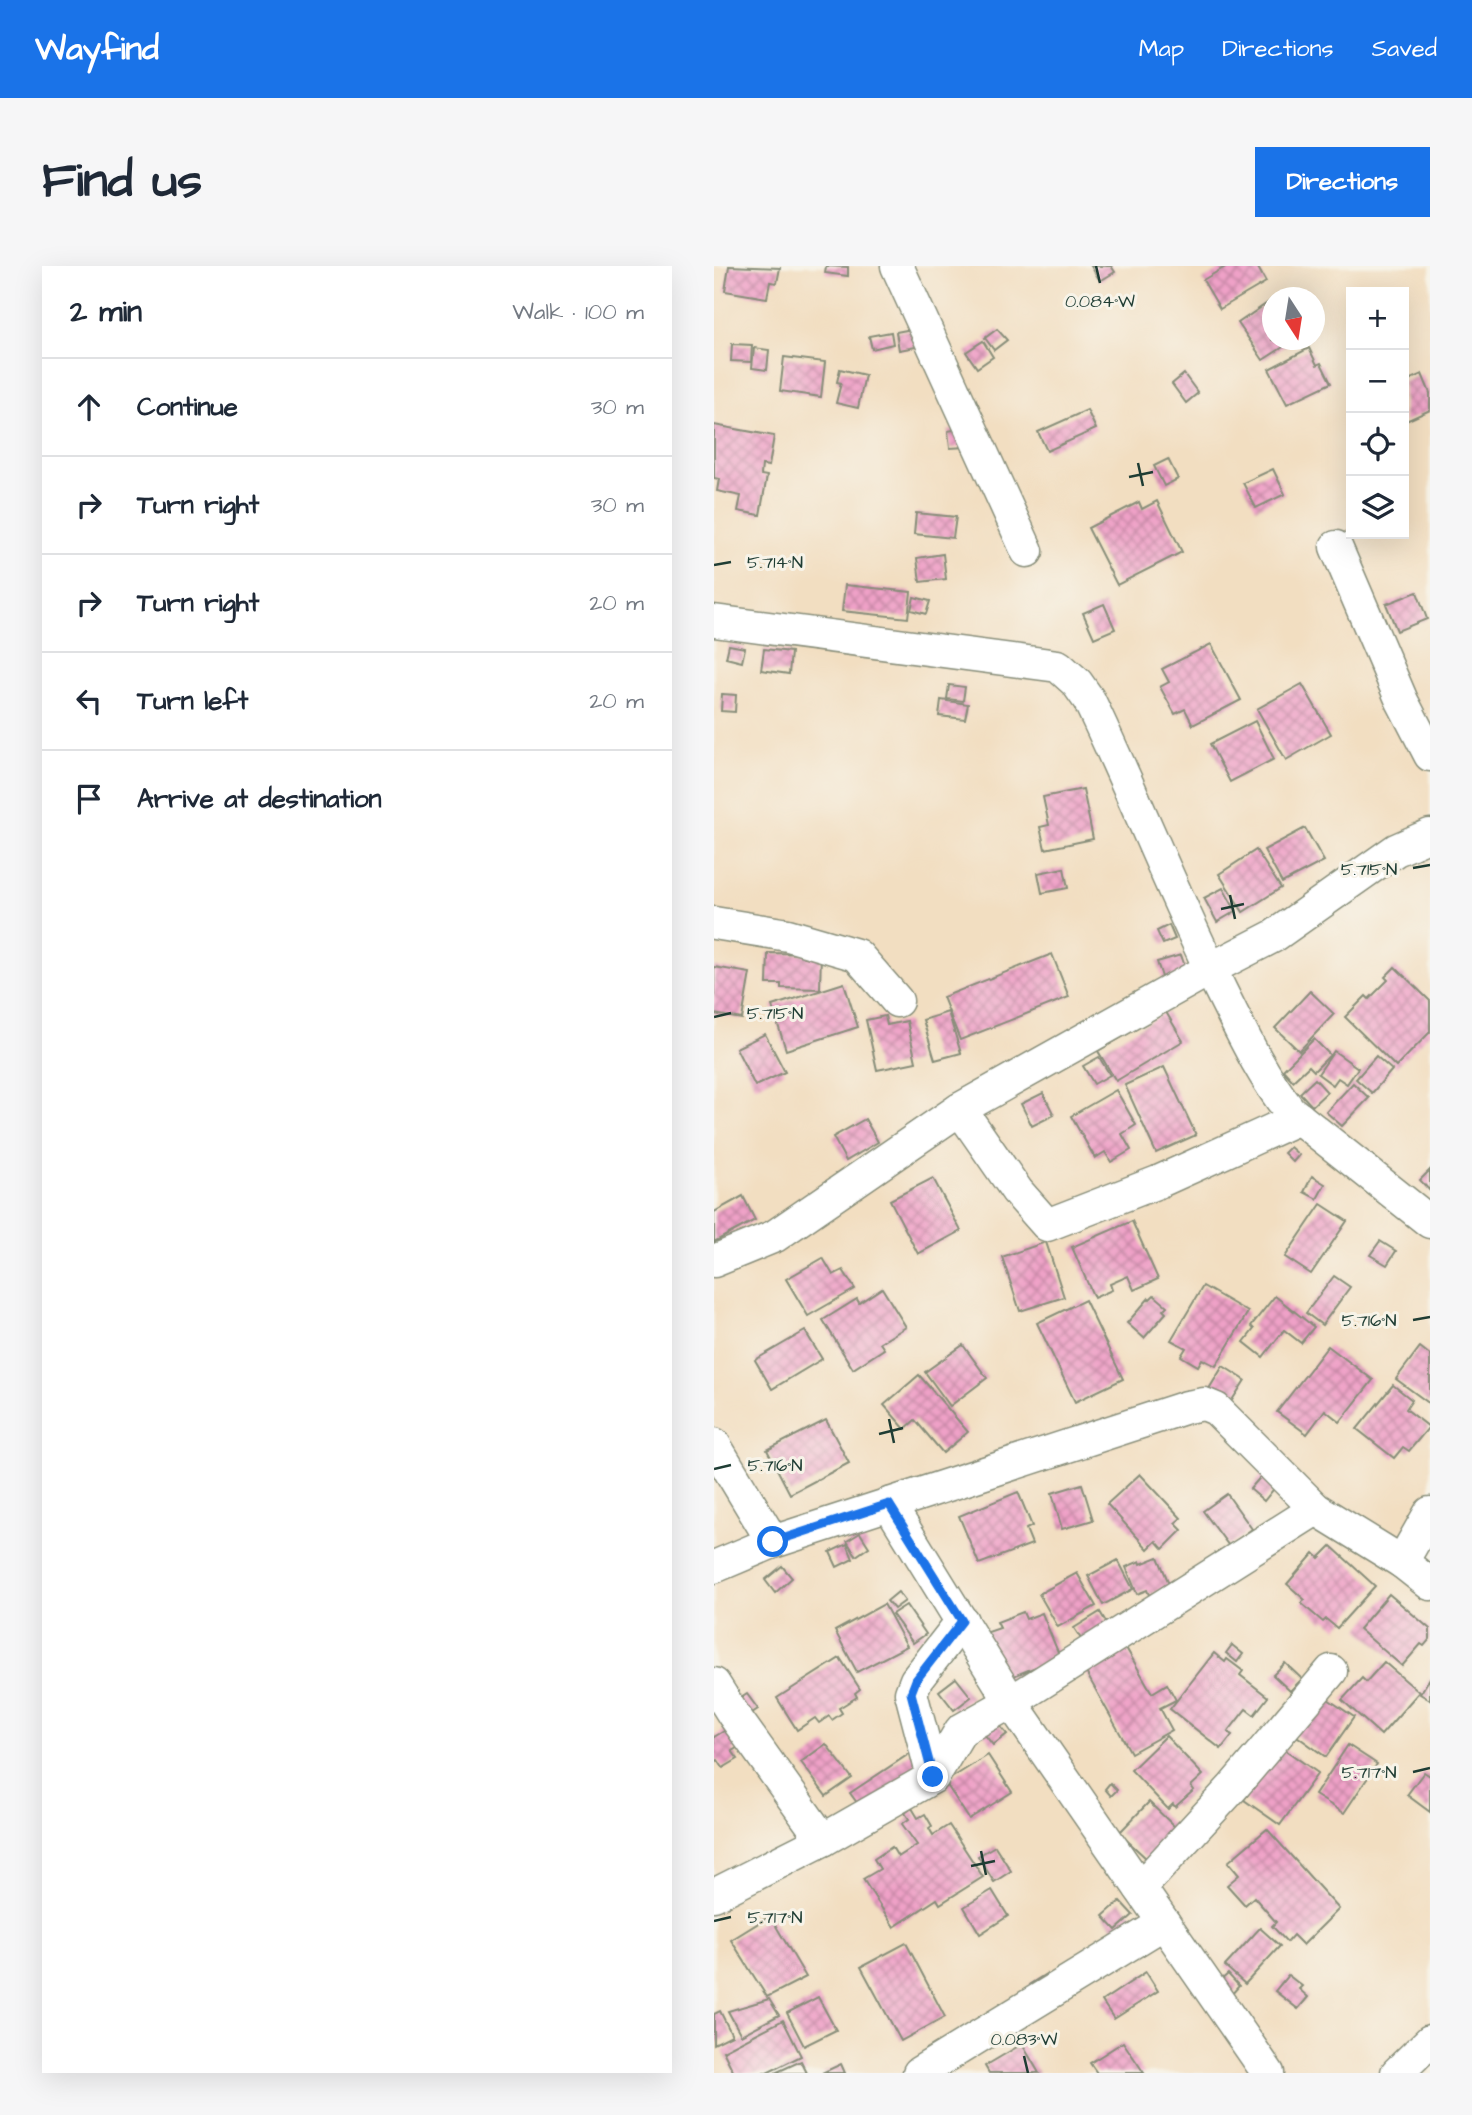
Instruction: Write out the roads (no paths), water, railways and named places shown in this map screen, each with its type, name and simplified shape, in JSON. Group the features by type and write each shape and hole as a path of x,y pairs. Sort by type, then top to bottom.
{"street":[{"path":"897,266 1027,551"},
{"path":"1336,547 1402,701 1430,755"},
{"path":"714,621 1058,666 1077,683 1089,700 1210,969 1259,1067 1290,1111 1430,1222"},
{"path":"714,1261 775,1236 960,1109 1274,936 1396,850 1430,835"},
{"path":"714,923 788,935 857,955 897,1001"},
{"path":"960,1109 1017,1191 1047,1225 1158,1182 1299,1118"},
{"path":"714,1567 773,1542 1187,1407 1204,1404 1216,1409 1316,1509 1402,1562 1430,1584"},
{"path":"714,1444 773,1542"},
{"path":"889,1504 1011,1702 1268,2073"},
{"path":"714,1895 823,1840 933,1777 961,1730 1011,1702 1316,1509"},
{"path":"1402,1562 1430,1513"},
{"path":"933,1777 911,1693 916,1680 962,1621"},
{"path":"1140,1888 1233,1787 1331,1671"},
{"path":"714,1685 823,1840"},
{"path":"919,2073 1164,1923"},
{"path":"1397,2073 1430,2041"}]}
